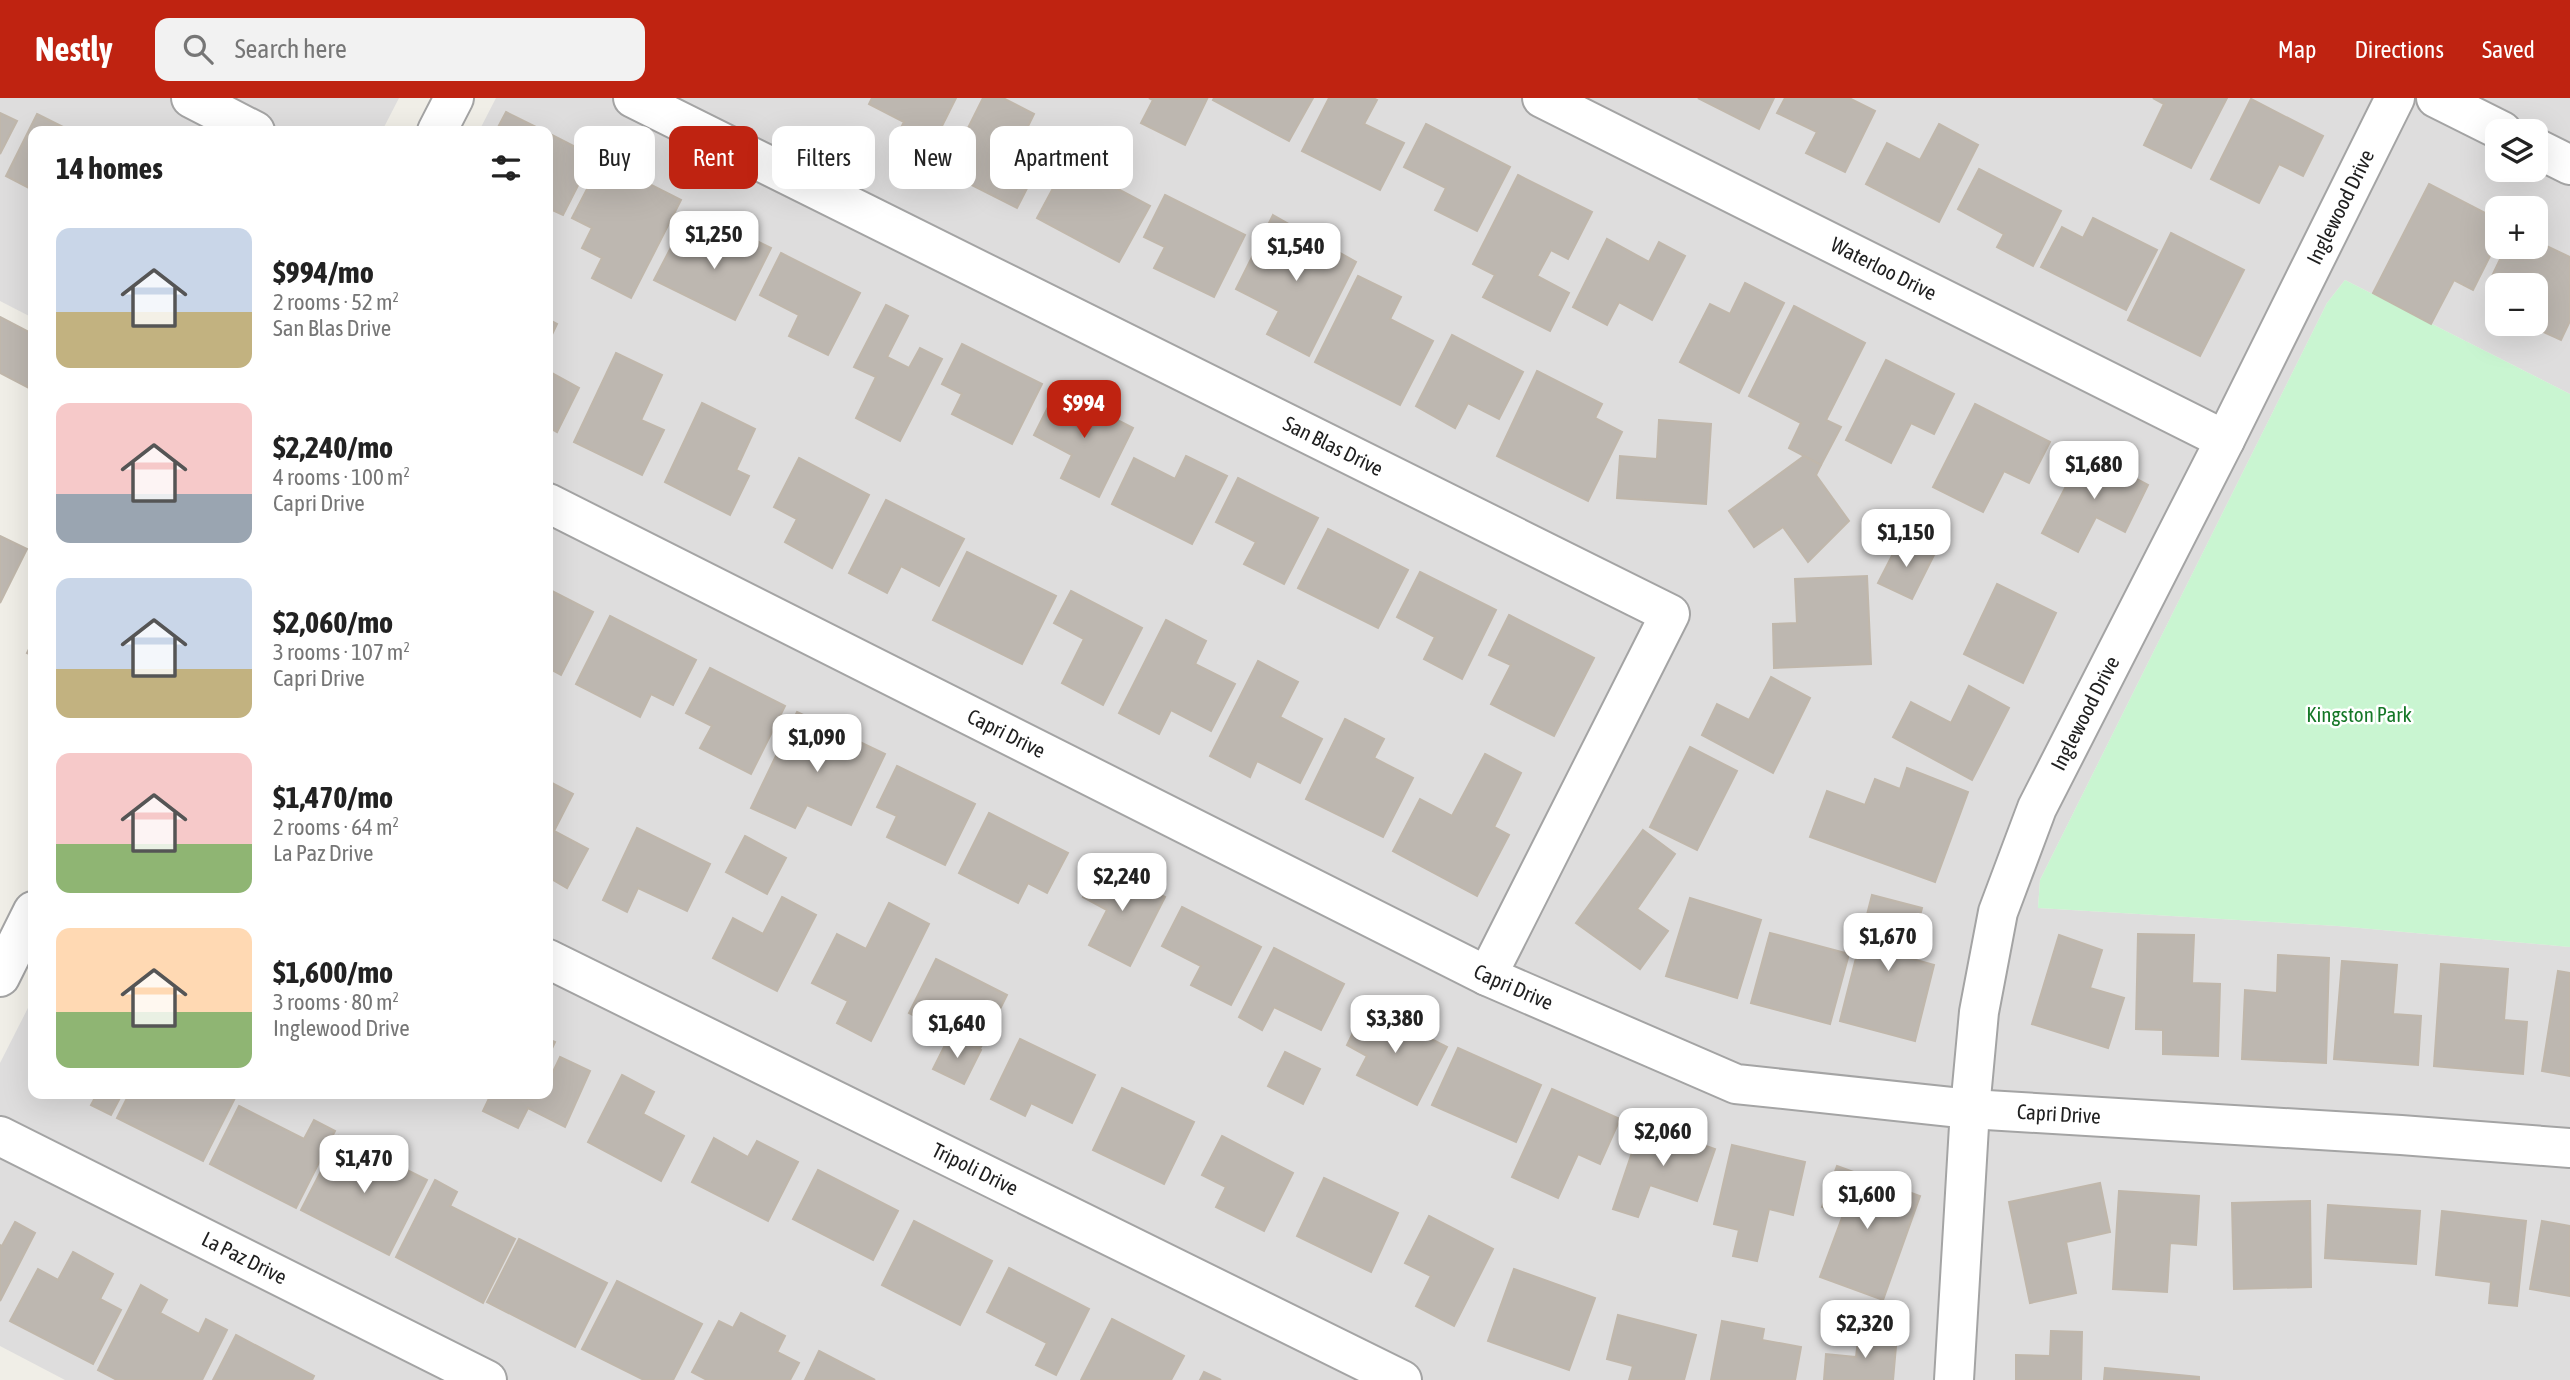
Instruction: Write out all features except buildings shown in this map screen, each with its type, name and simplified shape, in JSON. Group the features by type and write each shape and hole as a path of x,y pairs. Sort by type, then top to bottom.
{"street":[{"path":"191,98 245,126"},
{"path":"440,126 454,98"},
{"name":"San Blas Drive","path":"633,98 1670,614 1488,976"},
{"name":"Waterloo Drive","path":"1542,98 2225,440"},
{"name":"Inglewood Drive","path":"1954,1380 1970,1109 1979,1012 1998,912 2037,808 2225,440 2395,98"},
{"path":"2436,98 2485,122"},
{"path":"2548,154 2570,165"},
{"name":"Capri Drive","path":"553,506 1488,976 1736,1084 1970,1109 2570,1148"},
{"path":"0,977 28,921"},
{"name":"Tripoli Drive","path":"553,961 1402,1380"},
{"name":"La Paz Drive","path":"0,1136 487,1380"}],"shaded area":[{"path":"0,98 399,98 385,126 28,126 28,315 0,301"},
{"path":"496,98 2570,98 2570,394 2345,280 2327,303 2040,880 2038,908 2338,926 2570,947 2570,1380 65,1380 0,1346 0,1063 28,1008 28,1099 553,1099 553,126 482,126"}],"green space":[{"name":"Kingston Park","path":"2345,280 2570,394 2570,947 2338,926 2038,908 2040,880 2327,303"}]}
